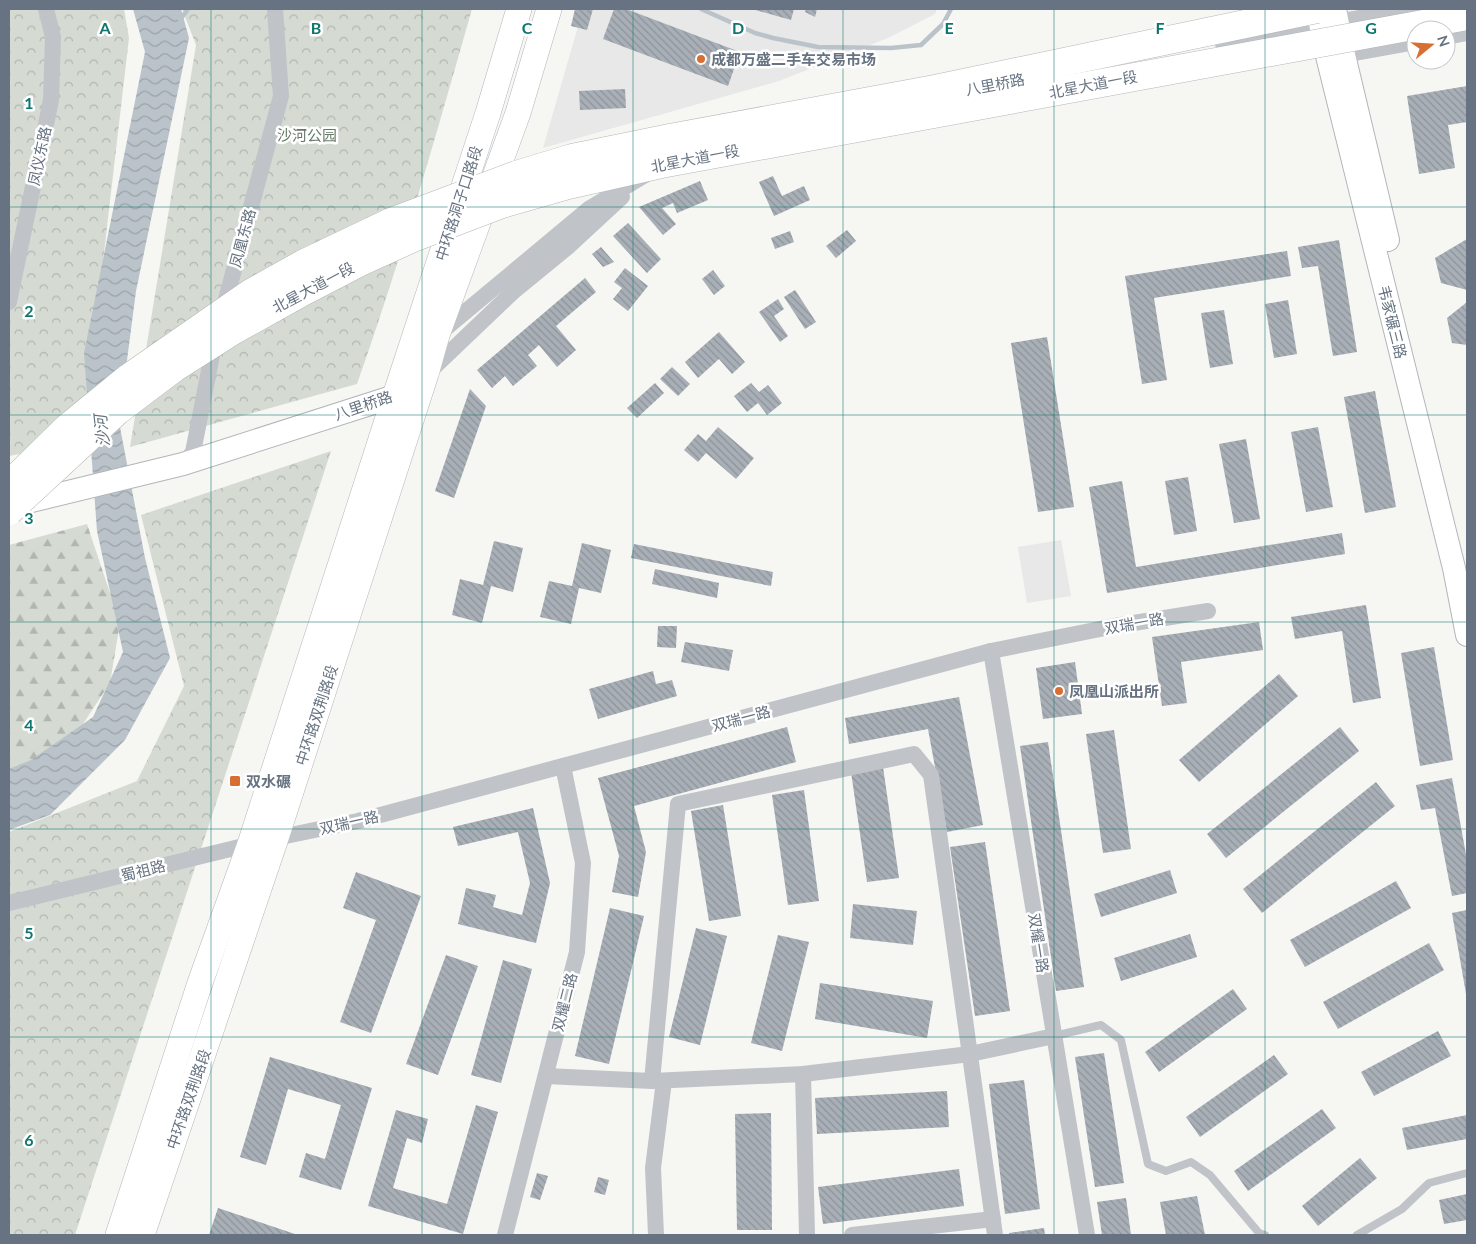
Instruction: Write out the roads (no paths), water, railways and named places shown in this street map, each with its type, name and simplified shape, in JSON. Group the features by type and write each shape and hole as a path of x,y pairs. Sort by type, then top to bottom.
{"highway":[{"name":"北星大道一段","path":"9,485 67,428 128,379 251,293 303,264 390,222 516,175 572,158 661,140 1325,14"},
{"name":"北星大道一段","path":"9,512 117,411 174,368 234,330 369,258 413,238 502,204 568,185 661,164 1467,16"}],"main road":[{"name":"中环路洞子口路段","path":"394,396 488,113 519,9"},
{"name":"中环路洞子口路段","path":"437,335 518,113 549,9"},
{"name":"韦家碾三路","path":"1325,14 1464,566 1467,635"},
{"name":"中环路双荆路段","path":"142,1235 276,838 437,335"},
{"name":"八里桥路","path":"9,507 183,464 394,396 426,374"},
{"name":"中环路双荆路段","path":"118,1235 200,983 250,844 394,396"}],"street":[{"name":"凤仪东路","path":"9,302 50,100 53,37 46,9"},
{"name":"凤凰东路","path":"183,464 193,452 212,348 281,96 275,9"},
{"name":"八里桥路","path":"426,374 514,291 570,246 676,147 728,122 766,109 1248,18 1274,9"},
{"name":"八里桥路","path":"437,335 590,208 681,152 708,144 1325,14 1411,9"},
{"name":"八里桥路","path":"647,174 741,159 757,159 865,122 1296,51 1335,53 1406,43"},
{"name":"双瑞一路","path":"276,838 358,821 991,651 1115,626 1208,611"},
{"name":"双耀一路","path":"991,651 1087,1235"},
{"path":"656,1235 653,1168 678,804 914,754 931,775 994,1227 852,1235"},
{"name":"双耀二路","path":"505,1235 577,952 583,863 563,766"},
{"name":"蜀祖路","path":"9,903 276,838"},
{"path":"546,1076 658,1081 802,1074 970,1054 1054,1036"},
{"path":"802,1074 807,1235"}],"lane":[{"path":"1054,1036 1101,1025 1122,1040 1148,1164 1166,1171 1191,1162 1210,1175 1259,1233 1265,1235"},
{"path":"1357,1235 1402,1209 1428,1183 1467,1173"}],"water":[{"name":"沙河","path":"133,9 181,9 189,38 136,291 119,422 145,558 170,658 125,740 50,815 9,830 9,769 31,760 93,717 123,652 97,531 84,353 145,52"}],"waterway":[{"path":"180,20 188,9"},
{"path":"701,9 755,33 773,38 818,47 891,48 921,45 943,24 951,9"}],"place":[{"name":"成都万盛二手车交易市场","path":"701,59"},
{"name":"凤凰山派出所","path":"1059,691"},
{"name":"双水碾","path":"235,781"}],"park label":[{"name":"沙河公园","path":"307,135"}]}
